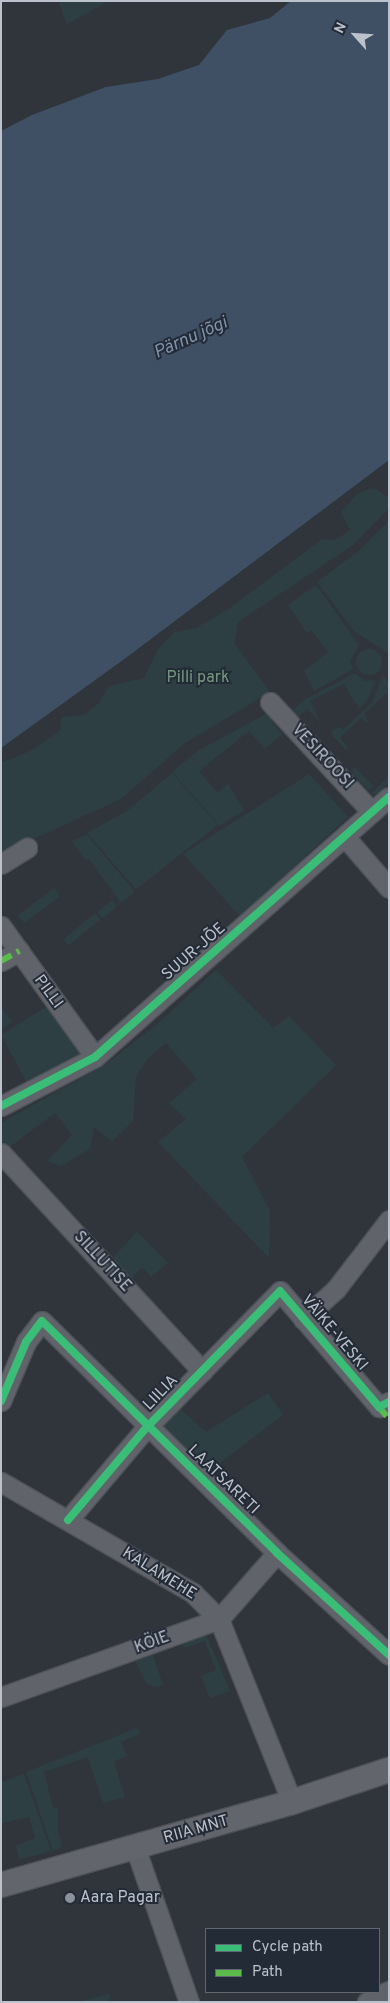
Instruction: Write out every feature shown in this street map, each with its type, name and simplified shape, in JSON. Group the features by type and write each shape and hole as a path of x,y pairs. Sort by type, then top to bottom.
{"main road":[{"name":"RIIA MNT","path":"1,1885 292,1802 389,1770"}],"street":[{"name":"VESIROOSI","path":"270,702 372,812"},
{"name":"SUUR-JÕE","path":"1,1106 95,1057 389,797"},
{"path":"345,837 389,888"},
{"path":"1,864 27,848"},
{"name":"PILLI","path":"1,926 95,1057"},
{"path":"1,961 19,951"},
{"name":"SILLUTISE","path":"1,1153 202,1371"},
{"path":"303,1319 336,1289 389,1220"},
{"name":"LIILIA","path":"68,1520 148,1427 280,1291"},
{"name":"VÄIKE-VESKI","path":"280,1291 385,1409"},
{"name":"LAATSARETI","path":"1,1401 26,1342 42,1321 277,1553 389,1655"},
{"name":"KALAMEHE","path":"1,1482 193,1593 219,1619 292,1802"},
{"name":"KÖIE","path":"1,1697 219,1619 277,1553"},
{"path":"134,1847 189,2002"},
{"path":"367,2002 389,1990"}],"green space":[{"path":"58,1 109,1 67,24"},
{"name":"Pilli park","path":"374,488 389,498 389,508 353,545 238,622 234,643 270,692 185,743 121,799 22,844 1,857 1,763 30,751 60,731 61,717 84,715 99,703 109,686 144,678 157,651 174,632 196,628 227,610 322,539 335,540 350,530 341,512 358,493"},
{"path":"389,520 389,654 354,631 317,582 360,550"},
{"path":"316,585 359,645 350,661 353,669 314,691 304,671 328,652 311,630 307,633 288,605"},
{"path":"369,649 379,652 382,662 379,672 369,675 359,672 356,662 359,652"},
{"path":"355,673 364,681 376,680 368,699 359,709 344,684 310,701 322,724 307,709 298,717 293,711 302,701"},
{"path":"382,675 389,683 389,691 364,714 369,723 360,718 340,738 347,746 347,751 331,734 332,731 338,727 344,729 373,702"},
{"path":"270,712 276,718 272,722 282,734 265,749 249,731 199,771 218,793 228,784 244,810 220,826 172,772 199,750"},
{"path":"354,766 373,786 369,790 352,774"},
{"path":"172,773 218,825 136,889 87,833 127,811"},
{"path":"309,774 348,817 240,916 183,854"},
{"path":"389,776 389,783 377,794 370,794"},
{"path":"87,835 135,892 121,903 89,859 86,860 71,841"},
{"path":"54,888 60,896 24,923 18,915"},
{"path":"112,900 117,906 103,918 97,912"},
{"path":"95,913 100,919 69,945 64,939"},
{"path":"216,970 273,1028 289,1016 336,1065 242,1157 270,1211 269,1258 158,1142 186,1119 169,1103 197,1079 166,1043 150,1056 136,1076 133,1121 112,1141 94,1127 90,1149 61,1166 47,1161 72,1135 55,1113 8,1148 1,1141 1,1123 106,1064 156,1025"},
{"path":"49,1005 80,1050 79,1057 27,1083 1,1035"},
{"path":"1,1007 12,1022 2,1029 1,1028"},
{"path":"137,1232 168,1263 151,1277 142,1267 129,1281 110,1261"},
{"path":"268,1393 283,1415 207,1473 161,1429 161,1421 178,1407 206,1432"},
{"path":"206,1635 230,1691 210,1698 201,1676 216,1670 205,1641 184,1648 182,1643"},
{"path":"153,1655 163,1685 154,1687 146,1683 135,1661"},
{"path":"137,1728 140,1734 121,1742 127,1756 114,1761 125,1797 103,1803 88,1757 44,1772 53,1808 58,1808 58,1832 62,1847 53,1851 26,1772"},
{"path":"24,1774 51,1851 19,1860 16,1846 35,1838 29,1817 2,1823 1,1834 1,1782"},
{"path":"110,1994 109,2002 78,2002"}],"water":[{"name":"Pärnu jõgi","path":"291,1 389,1 389,460 123,660 1,748 1,131 32,115 106,87 158,79 199,65 227,30 270,18"}],"marked path":[{"path":"1,961 19,951"},
{"path":"379,1407 389,1419"}],"cycle path":[{"path":"1,1106 95,1057 389,797"},
{"path":"68,1520 147,1427 280,1291 379,1407 389,1402"},
{"path":"1,1401 26,1342 42,1321 277,1553 389,1655"}],"place":[{"name":"Aara Pagar","path":"70,1898"}]}
